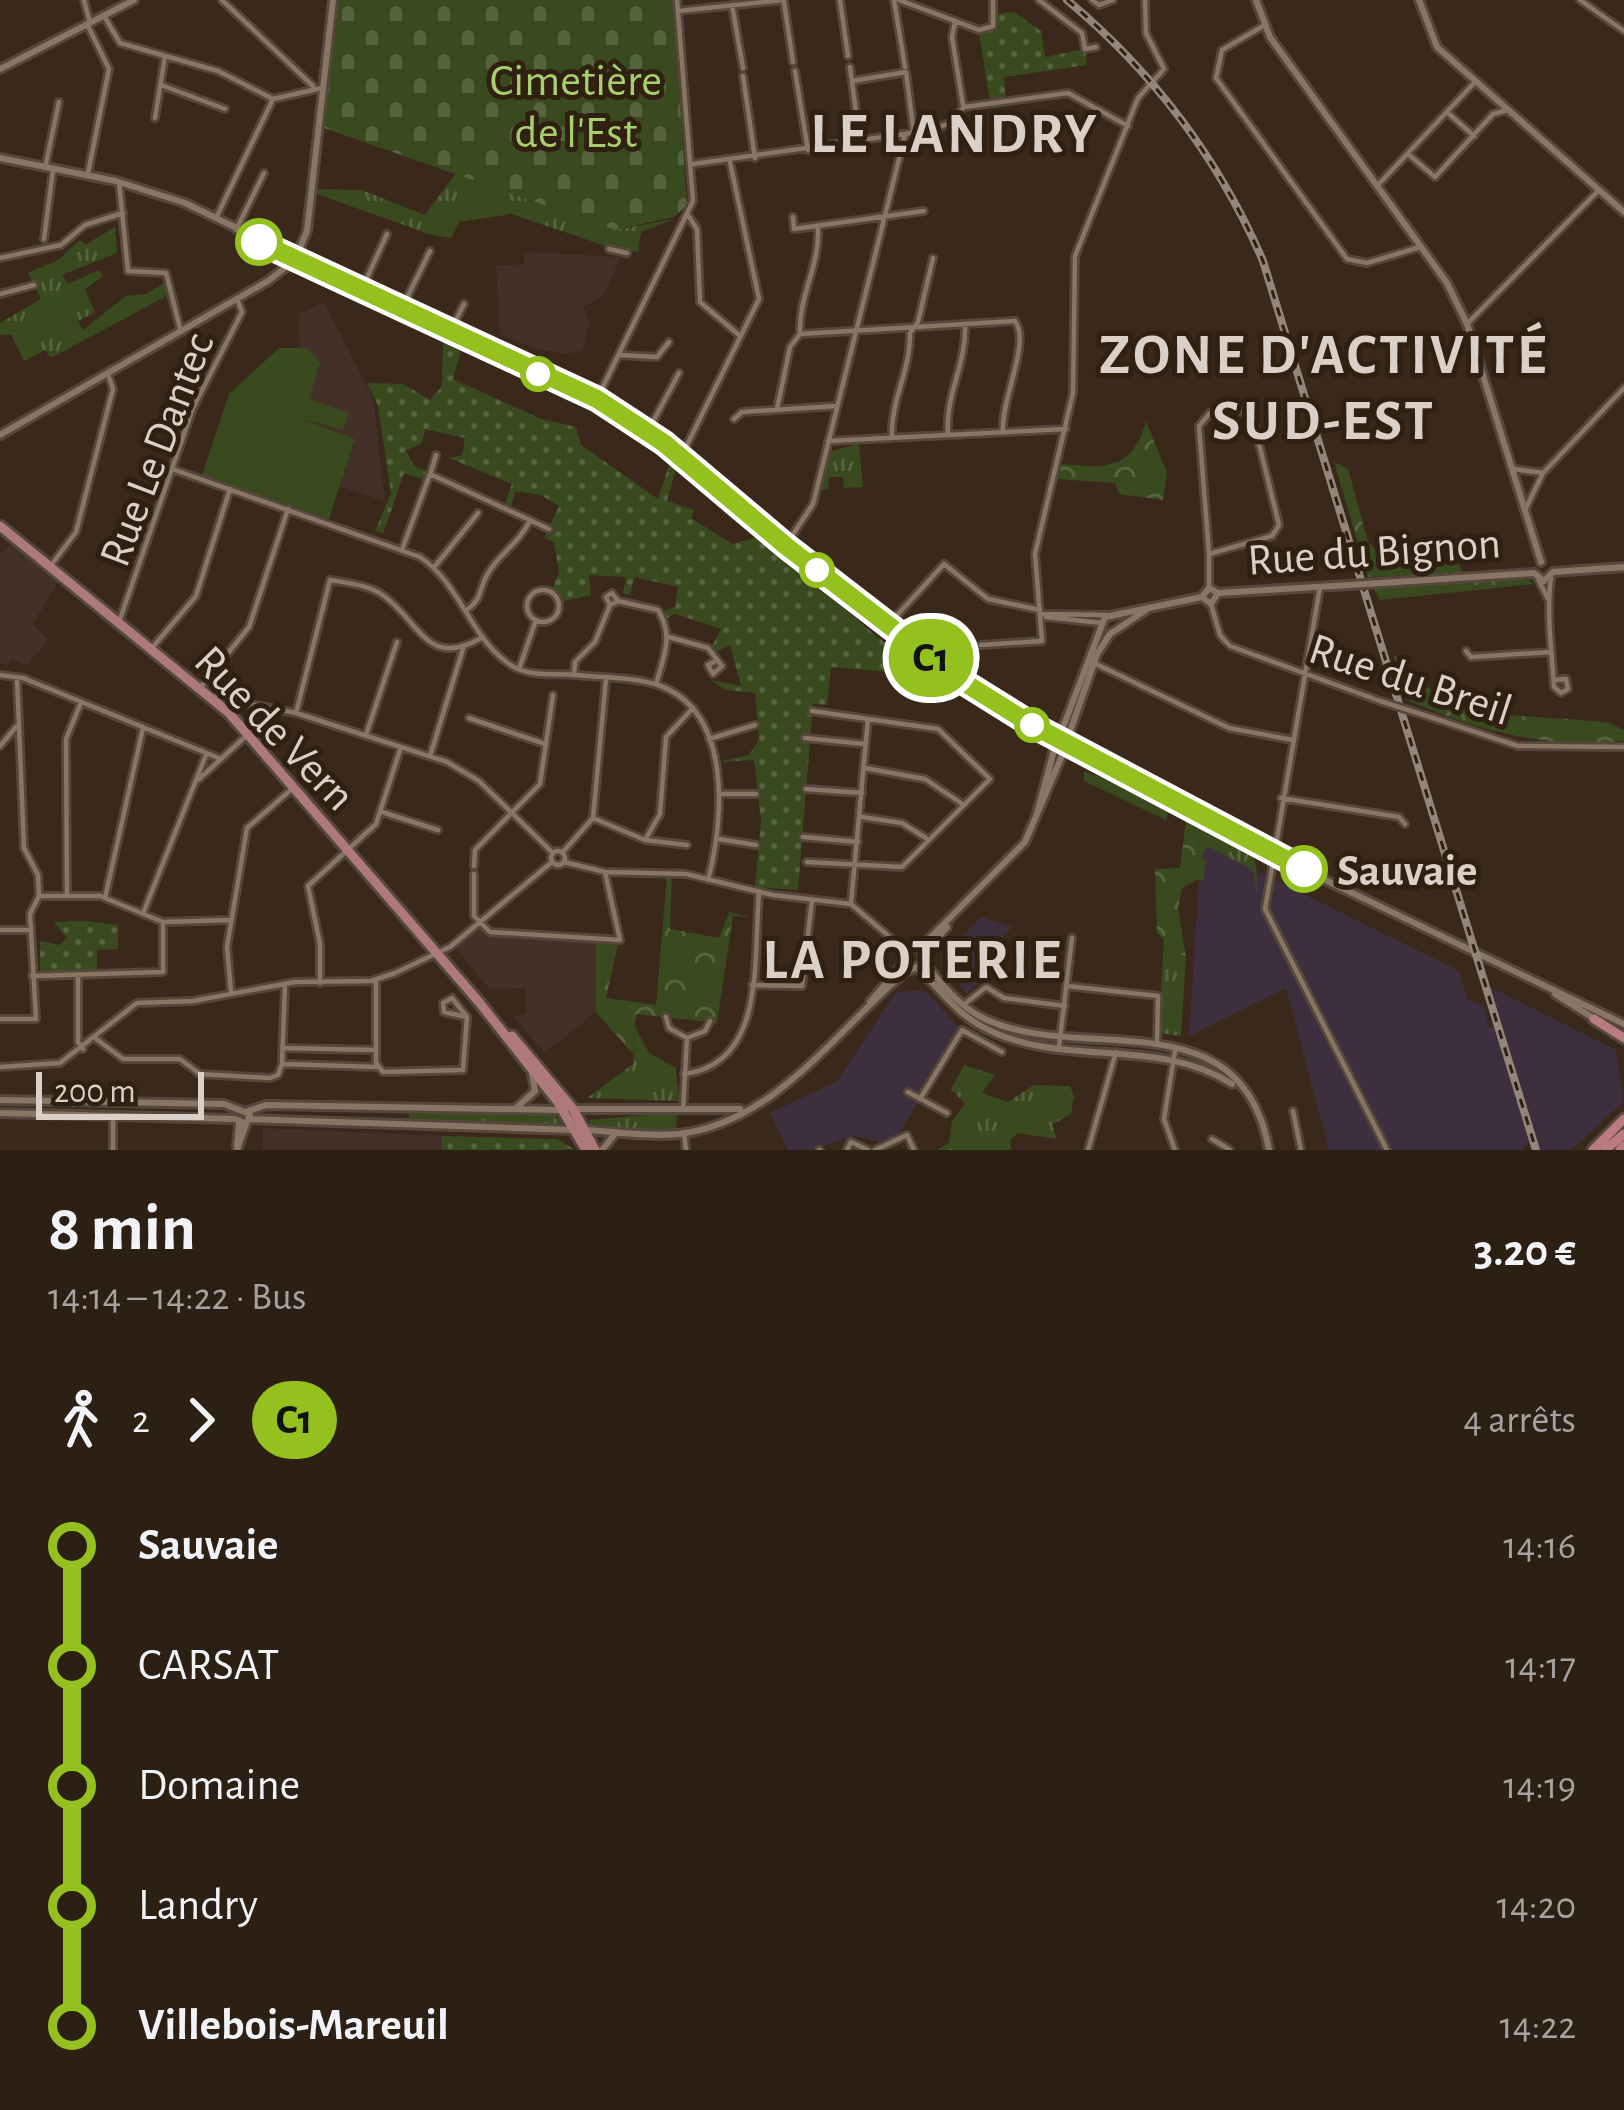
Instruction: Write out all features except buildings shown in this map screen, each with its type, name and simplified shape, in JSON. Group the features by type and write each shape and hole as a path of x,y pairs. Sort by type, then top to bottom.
{"highway":[{"path":"1594,1018 1624,1036"},
{"path":"1593,1150 1624,1119"},
{"path":"1605,1150 1624,1134"}],"main road":[{"path":"3,68 134,0"},
{"path":"1256,0 1263,26 1420,247 1467,324 1541,562 1552,575"},
{"path":"1419,0 1437,47 1624,212"},
{"path":"0,435 181,332 295,260 306,236 317,87 332,1"},
{"path":"0,158 119,182 216,218 295,260 302,270 597,399 648,431 786,546 957,678 1061,744"},
{"name":"Rue de Vern","path":"0,526 203,690 248,734 479,1002 599,1150"},
{"path":"1536,576 1541,562"},
{"name":"Rue du Bignon","path":"1105,628 1154,606 1202,597 1209,588 1218,593 1624,567"},
{"name":"Rue du Bignon","path":"1202,597 1211,604 1218,593"},
{"path":"852,596 954,683 1061,744 1624,1024"},
{"path":"1061,744 1108,615 1121,622"},
{"path":"0,1113 684,1133 749,1107 800,1074 910,967 1034,826 1105,628"},
{"path":"905,950 922,955 962,1006 1009,1027 1176,1046 1230,1075 1255,1109 1269,1150"},
{"path":"905,950 910,967 991,1031 1060,1047 1206,1067 1232,1084 1255,1109"},
{"path":"1542,985 1594,1018"},
{"name":"Rue de Vern","path":"479,1002 568,1112"},
{"path":"513,1110 536,1091 531,1070"},
{"path":"0,1100 224,1104 243,1118"},
{"path":"243,1118 266,1106 568,1112 749,1107"},
{"path":"399,1124 410,1116 401,1106"},
{"path":"581,1128 610,1110"},
{"path":"544,1130 568,1112"},
{"path":"238,1147 243,1118"},
{"name":"Rue de Vern","path":"581,1128 586,1150"},
{"path":"599,1150 617,1132"}],"street":[{"path":"84,0 109,69 88,176"},
{"path":"222,0 317,87"},
{"path":"597,399 688,215 693,164 677,0"},
{"path":"678,10 784,0 794,62"},
{"path":"840,0 848,56"},
{"path":"905,67 896,0 987,30 993,26 993,0"},
{"path":"1040,0 1082,33 1085,50 1096,47"},
{"path":"1092,0 1099,5 1113,0"},
{"path":"981,645 1042,641 1036,544 1066,430 1076,358 1075,256 1140,93 1161,74 1164,62 1145,29 1145,0"},
{"path":"1580,0 1624,31"},
{"path":"732,5 755,158"},
{"path":"104,15 120,44 218,71 274,99 317,87"},
{"path":"955,22 964,107"},
{"path":"1263,26 1219,54 1216,78 1347,259 1367,263 1420,247"},
{"path":"0,53 3,68"},
{"path":"155,118 165,56"},
{"path":"850,67 860,142"},
{"path":"795,71 808,150"},
{"path":"851,81 906,72 914,134"},
{"path":"1377,186 1474,83"},
{"path":"161,85 225,109"},
{"path":"693,164 914,134 942,128 964,107 1068,93 1128,126"},
{"path":"216,218 274,99"},
{"path":"44,239 59,102"},
{"path":"1408,154 1435,177 1493,114 1507,110"},
{"path":"1447,112 1474,136"},
{"path":"786,546 813,504 905,135"},
{"path":"681,457 759,299 730,162"},
{"path":"236,230 264,172"},
{"path":"119,182 128,271 166,273 181,332"},
{"path":"1467,324 1599,189"},
{"path":"793,218 794,230 924,211"},
{"path":"0,258 61,245 85,225 123,213"},
{"path":"688,215 697,229 700,302 740,336"},
{"path":"777,410 790,347 800,334 799,314 819,248 818,228"},
{"path":"360,292 387,234"},
{"path":"609,250 627,253"},
{"path":"402,311 430,251"},
{"path":"892,438 891,416 926,281 934,272 933,258"},
{"path":"0,294 34,285"},
{"name":"Rue Le Dantec","path":"119,622 193,408 242,312 237,298"},
{"path":"450,332 464,304"},
{"path":"800,334 1020,323 1022,344 1002,409 1003,430"},
{"path":"949,434 946,414 967,347 965,324"},
{"path":"619,356 657,357 669,342"},
{"path":"648,431 679,373"},
{"path":"50,567 76,532 113,389 109,374"},
{"path":"1526,508 1543,473 1624,388"},
{"path":"734,419 742,412 837,406"},
{"path":"1209,554 1271,536 1279,525 1253,419 1238,409 1210,413 1199,426 1209,588"},
{"path":"828,441 1066,430"},
{"path":"402,549 436,455"},
{"path":"172,469 402,549 435,567 483,637 519,669 656,684 693,708 710,739 720,794 719,839 708,880"},
{"path":"1514,469 1543,473"},
{"path":"430,474 549,529"},
{"path":"1518,481 1537,484"},
{"path":"152,649 196,596 230,490"},
{"path":"288,509 249,627 203,690 296,713 430,756 478,781 553,853 562,853 593,818 606,680"},
{"path":"435,567 478,513"},
{"path":"468,609 479,601 486,576 524,536 530,520"},
{"path":"889,624 944,564 988,599 1105,628"},
{"path":"1552,575 1548,599 1554,680"},
{"path":"1536,576 1548,599"},
{"path":"296,713 330,580 378,592 422,637 439,647 463,650"},
{"path":"1320,587 1272,850 1267,922 1387,1150"},
{"path":"537,592 550,592 559,604 557,614 549,621 536,620 529,612 529,600 537,592"},
{"path":"574,675 575,662 595,642 614,603 658,610 669,637 656,684"},
{"name":"Rue du Breil","path":"1211,604 1220,635 1246,654 1306,677 1518,746 1624,747"},
{"path":"1040,612 1108,615"},
{"path":"519,669 536,620"},
{"path":"430,756 463,650 483,637"},
{"path":"669,637 708,648 717,660"},
{"path":"366,735 397,642"},
{"path":"1466,651 1471,658 1551,652"},
{"path":"1094,663 1228,728 1293,740"},
{"path":"0,675 17,677 221,759"},
{"path":"0,1019 36,1019 30,914 39,896 38,875 24,848 17,677"},
{"path":"553,695 540,784 474,851 474,914 490,932 620,940 605,872"},
{"path":"68,894 66,739 81,702"},
{"path":"645,840 660,814 666,737 693,708"},
{"path":"807,862 902,867 990,779 945,734 918,723 812,711"},
{"path":"851,904 868,716"},
{"path":"469,718 545,743"},
{"path":"710,739 755,725"},
{"path":"0,746 16,726"},
{"path":"105,898 144,728"},
{"path":"199,779 248,734"},
{"path":"805,738 866,744"},
{"path":"320,983 320,944 308,886 382,812 401,747"},
{"path":"145,911 206,754"},
{"path":"864,768 914,775 964,805"},
{"path":"232,994 227,947 248,828 294,788"},
{"path":"806,789 862,793"},
{"path":"720,794 756,794"},
{"path":"1281,799 1399,817 1405,824"},
{"path":"382,812 438,830"},
{"path":"860,817 902,823 929,840"},
{"path":"593,818 645,840 687,844"},
{"path":"803,837 858,842"},
{"path":"719,839 756,845"},
{"path":"552,862 553,853"},
{"path":"562,853 564,862"},
{"path":"0,1067 45,1067 83,1049 116,1015 137,1003 285,984 376,979 437,953 552,862 605,872 708,880 759,893 851,904 905,950"},
{"path":"683,1074 709,1071 730,1057 744,1035 759,893"},
{"path":"39,896 105,898 163,922 231,920"},
{"path":"751,985 802,986 812,900"},
{"path":"32,976 163,972 163,922"},
{"path":"0,930 32,930"},
{"path":"1060,1047 1072,938"},
{"path":"78,975 78,1042 83,1049"},
{"path":"376,979 377,1067"},
{"path":"95,1038 115,1056 180,1059 200,1074 278,1076 285,984"},
{"path":"1067,986 1158,996 1156,1042"},
{"path":"962,1006 986,987 1018,1001 1065,1006"},
{"path":"282,1064 377,1067 383,1072 463,1070 467,1017"},
{"path":"666,1017 669,1028 687,1038"},
{"path":"687,1038 705,1031 710,1022"},
{"path":"920,1099 962,1030 1002,1052"},
{"path":"987,1043 991,1031"},
{"path":"683,1110 687,1038"},
{"path":"1175,1150 1164,1119 1176,1046"},
{"path":"282,1048 376,1051"},
{"path":"1088,1150 1116,1052"},
{"path":"908,1092 947,1113"},
{"path":"1293,1111 1301,1150"},
{"path":"113,1116 113,1150"},
{"path":"684,1133 686,1150"},
{"path":"1212,1138 1230,1150"},
{"path":"847,1150 851,1142 872,1150 901,1141 910,1150"},
{"path":"238,1147 248,1150"}],"shaded area":[{"path":"524,252 621,257 603,296 583,307 590,323 582,351 565,354 534,348 500,335 496,266 524,264"},
{"path":"324,302 373,398 385,501 340,486 355,439 301,420 299,314"},
{"path":"10,544 58,582 33,624 48,640 27,665 11,659 8,666 0,663 0,554"},
{"path":"1201,843 1459,971 1468,1000 1484,1006 1488,1027 1495,1027 1530,1141 1522,1150 1329,1150 1286,988 1189,1036"},
{"path":"981,917 1012,927 973,966 984,978 967,994 951,972 947,953"},
{"path":"481,928 489,935 596,943 596,1012 545,1053 513,1016 526,1014 526,988 490,989 456,949"},
{"path":"1490,987 1616,1050 1624,1102 1571,1150 1540,1150"},
{"path":"924,990 962,1030 898,1135 882,1142 855,1136 811,1150 788,1150 770,1113 837,1081 896,992"},
{"path":"263,1128 442,1136 442,1150 263,1150"}],"green space":[{"name":"Cimetière de l'Est","path":"339,0 673,0 687,205 674,217 615,230 324,128"},
{"path":"1014,12 1041,31 1045,57 1085,49 1087,65 1004,77 1006,101 990,103 979,31 992,26 994,14"},
{"path":"455,174 615,230 675,219 641,232 638,252 615,249 511,214 459,222 451,238 432,235 317,194 317,189 362,190 425,215"},
{"path":"115,227 117,253 62,275 68,284 99,270 103,276 85,289 95,312 78,321 83,330 126,296 146,294 167,281 170,294 51,358 45,350 24,361 11,334 0,335 0,323 41,299 28,273 60,259 80,240 85,245"},
{"path":"443,338 462,347 453,379 541,419 576,427 581,445 658,499 671,459 677,465 667,501 694,510 691,518 732,544 758,537 934,684 900,673 831,667 827,705 813,704 798,890 755,887 761,821 754,760 718,762 749,755 759,740 755,693 726,690 710,680 741,686 730,645 716,652 711,648 721,629 675,614 666,619 663,611 675,607 678,587 634,577 630,595 623,593 626,577 589,575 591,595 560,602 551,592 559,572 554,542 544,538 559,506 541,495 515,491 510,512 503,509 512,484 449,458 462,455 465,438 425,429 422,443 406,451 414,466 428,472 425,480 404,473 383,534 375,531 391,494 378,406 367,383 403,384 430,400 442,386"},
{"path":"279,348 307,348 320,363 309,399 349,413 343,430 301,419 355,439 329,519 202,475 229,394"},
{"path":"1146,421 1167,473 1163,500 1119,494 1115,483 1058,479 1062,464 1105,465 1126,457"},
{"path":"859,444 863,487 844,488 843,477 829,477 828,489 820,490 830,451"},
{"path":"1334,462 1348,469 1368,542 1376,550 1458,560 1462,573 1368,577"},
{"path":"1525,578 1533,584 1380,600 1374,589"},
{"path":"1394,655 1418,679 1467,707 1609,723 1624,730 1624,741 1539,740 1432,710 1405,699"},
{"path":"1084,771 1170,805 1166,820 1084,781"},
{"path":"1186,814 1230,832 1248,846 1254,856 1257,892 1253,870 1207,846 1201,857 1206,861 1203,880 1196,880 1200,824 1183,820"},
{"path":"1186,821 1200,824 1196,880 1182,888 1178,908 1186,958 1157,933 1155,869 1180,868"},
{"path":"667,878 672,878 670,929 719,938 729,912 750,917 733,916 717,1023 636,1014 633,1054 596,1012 596,943 618,944 606,998 656,1005"},
{"path":"54,922 118,925 118,949 97,950 97,972 40,973 40,941 59,945 67,938"},
{"path":"1164,936 1186,958 1181,1036 1159,1033"},
{"path":"635,1026 649,1053 676,1068 679,1101 587,1098 633,1064"},
{"path":"964,1065 995,1075 982,1093 1008,1102 1034,1085 1070,1086 1074,1096 1071,1114 1052,1125 1057,1139 1017,1133 1010,1141 1011,1150 937,1150 949,1143 952,1121 965,1104 951,1089"},
{"path":"410,1108 552,1112 561,1122 546,1128 408,1124"},
{"path":"677,1112 676,1132 591,1126 589,1120"},
{"path":"442,1136 557,1139 575,1150 442,1150"}],"railway":[{"path":"1067,0 1127,56 1180,119 1226,187 1263,261 1536,1150"}],"bus line":[{"name":"C1","path":"259,242 597,399 664,443 786,546 957,678 1034,726 1304,869"}],"place":[{"name":"Sauvaie","path":"1304,869"}],"district":[{"name":"LE LANDRY","path":"955,132"},
{"name":"ZONE D'ACTIVITÉ SUD-EST","path":"1324,386"},
{"name":"LA POTERIE","path":"913,958"}]}
